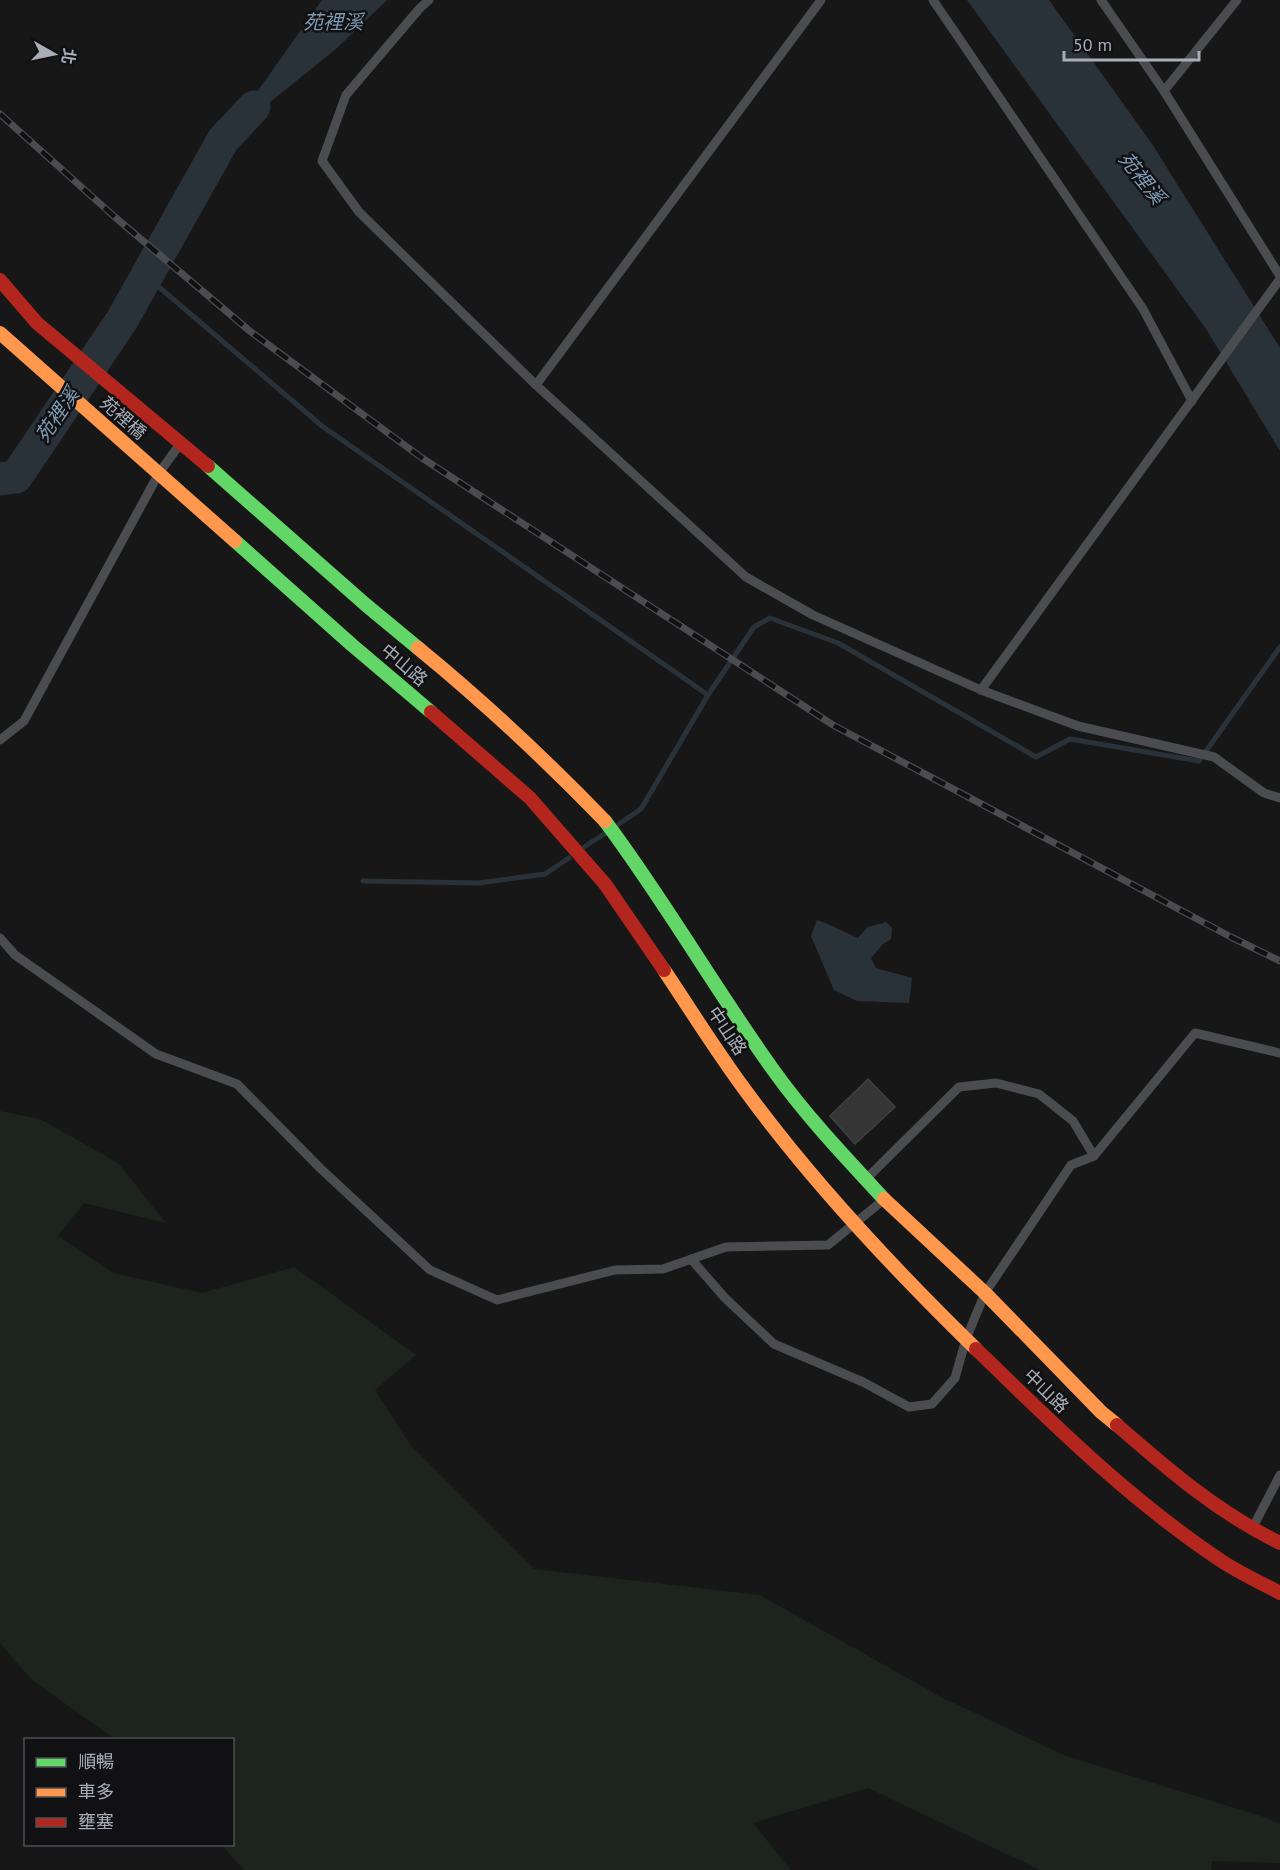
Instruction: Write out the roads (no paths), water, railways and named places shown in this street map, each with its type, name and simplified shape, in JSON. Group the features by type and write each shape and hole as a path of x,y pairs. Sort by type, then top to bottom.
{"main road":[{"name":"苑裡橋","path":"0,280 37,323 181,442"},
{"name":"苑裡橋","path":"5,341 159,473"},
{"name":"中山路","path":"181,442 366,605 456,679 555,769 605,820 665,904 761,1082 792,1151 854,1222 966,1339 1072,1442 1132,1494 1221,1561 1280,1593"},
{"name":"中山路","path":"159,473 352,645 530,798 605,884 761,1082 819,1129 884,1199 985,1293 1101,1412 1189,1487 1252,1529 1280,1543"}],"lane":[{"path":"429,0 346,95 322,161 359,212 536,385 746,577 813,615 981,690 1078,726 1214,757 1264,793 1280,798"},
{"path":"536,385 822,0"},
{"path":"933,0 1143,309 1194,398"},
{"path":"981,690 1280,278 1164,91 1101,0"},
{"path":"1164,91 1238,0"},
{"path":"0,740 24,721 159,473 181,442"},
{"path":"0,938 15,955 156,1054 237,1084 321,1169 430,1270 497,1300 615,1270 663,1269 726,1247 828,1245 884,1199"},
{"path":"691,1259 725,1298 774,1344 863,1382 909,1407 932,1404 955,1378 966,1339 985,1293 1071,1165 1094,1156 1195,1033 1280,1053"},
{"path":"866,1179 960,1087 996,1083 1039,1094 1073,1120 1094,1156"},
{"path":"1252,1529 1277,1486 1280,1475"}],"water":[{"name":"苑裡溪","path":"322,0 387,0 336,49 223,140"},
{"name":"苑裡溪","path":"967,0 1049,0 1152,144 1280,348 1280,451 1206,329"},
{"path":"817,920 858,938 868,927 886,922 892,928 891,939 883,944 871,958 876,968 912,978 909,1003 857,1001 834,990 811,936"}],"waterway":[{"name":"苑裡溪","path":"0,479 16,477 122,320 223,140 254,107"},
{"path":"146,276 322,426 708,695 641,809 619,824"},
{"path":"708,695 754,627 770,618 838,643 1036,757 1070,739 1199,761 1280,647"},
{"path":"584,847 604,834"},
{"path":"363,881 479,883 545,874 569,858"}],"railway":[{"path":"0,114 116,218 251,332 422,458 833,725 1280,961"}]}
